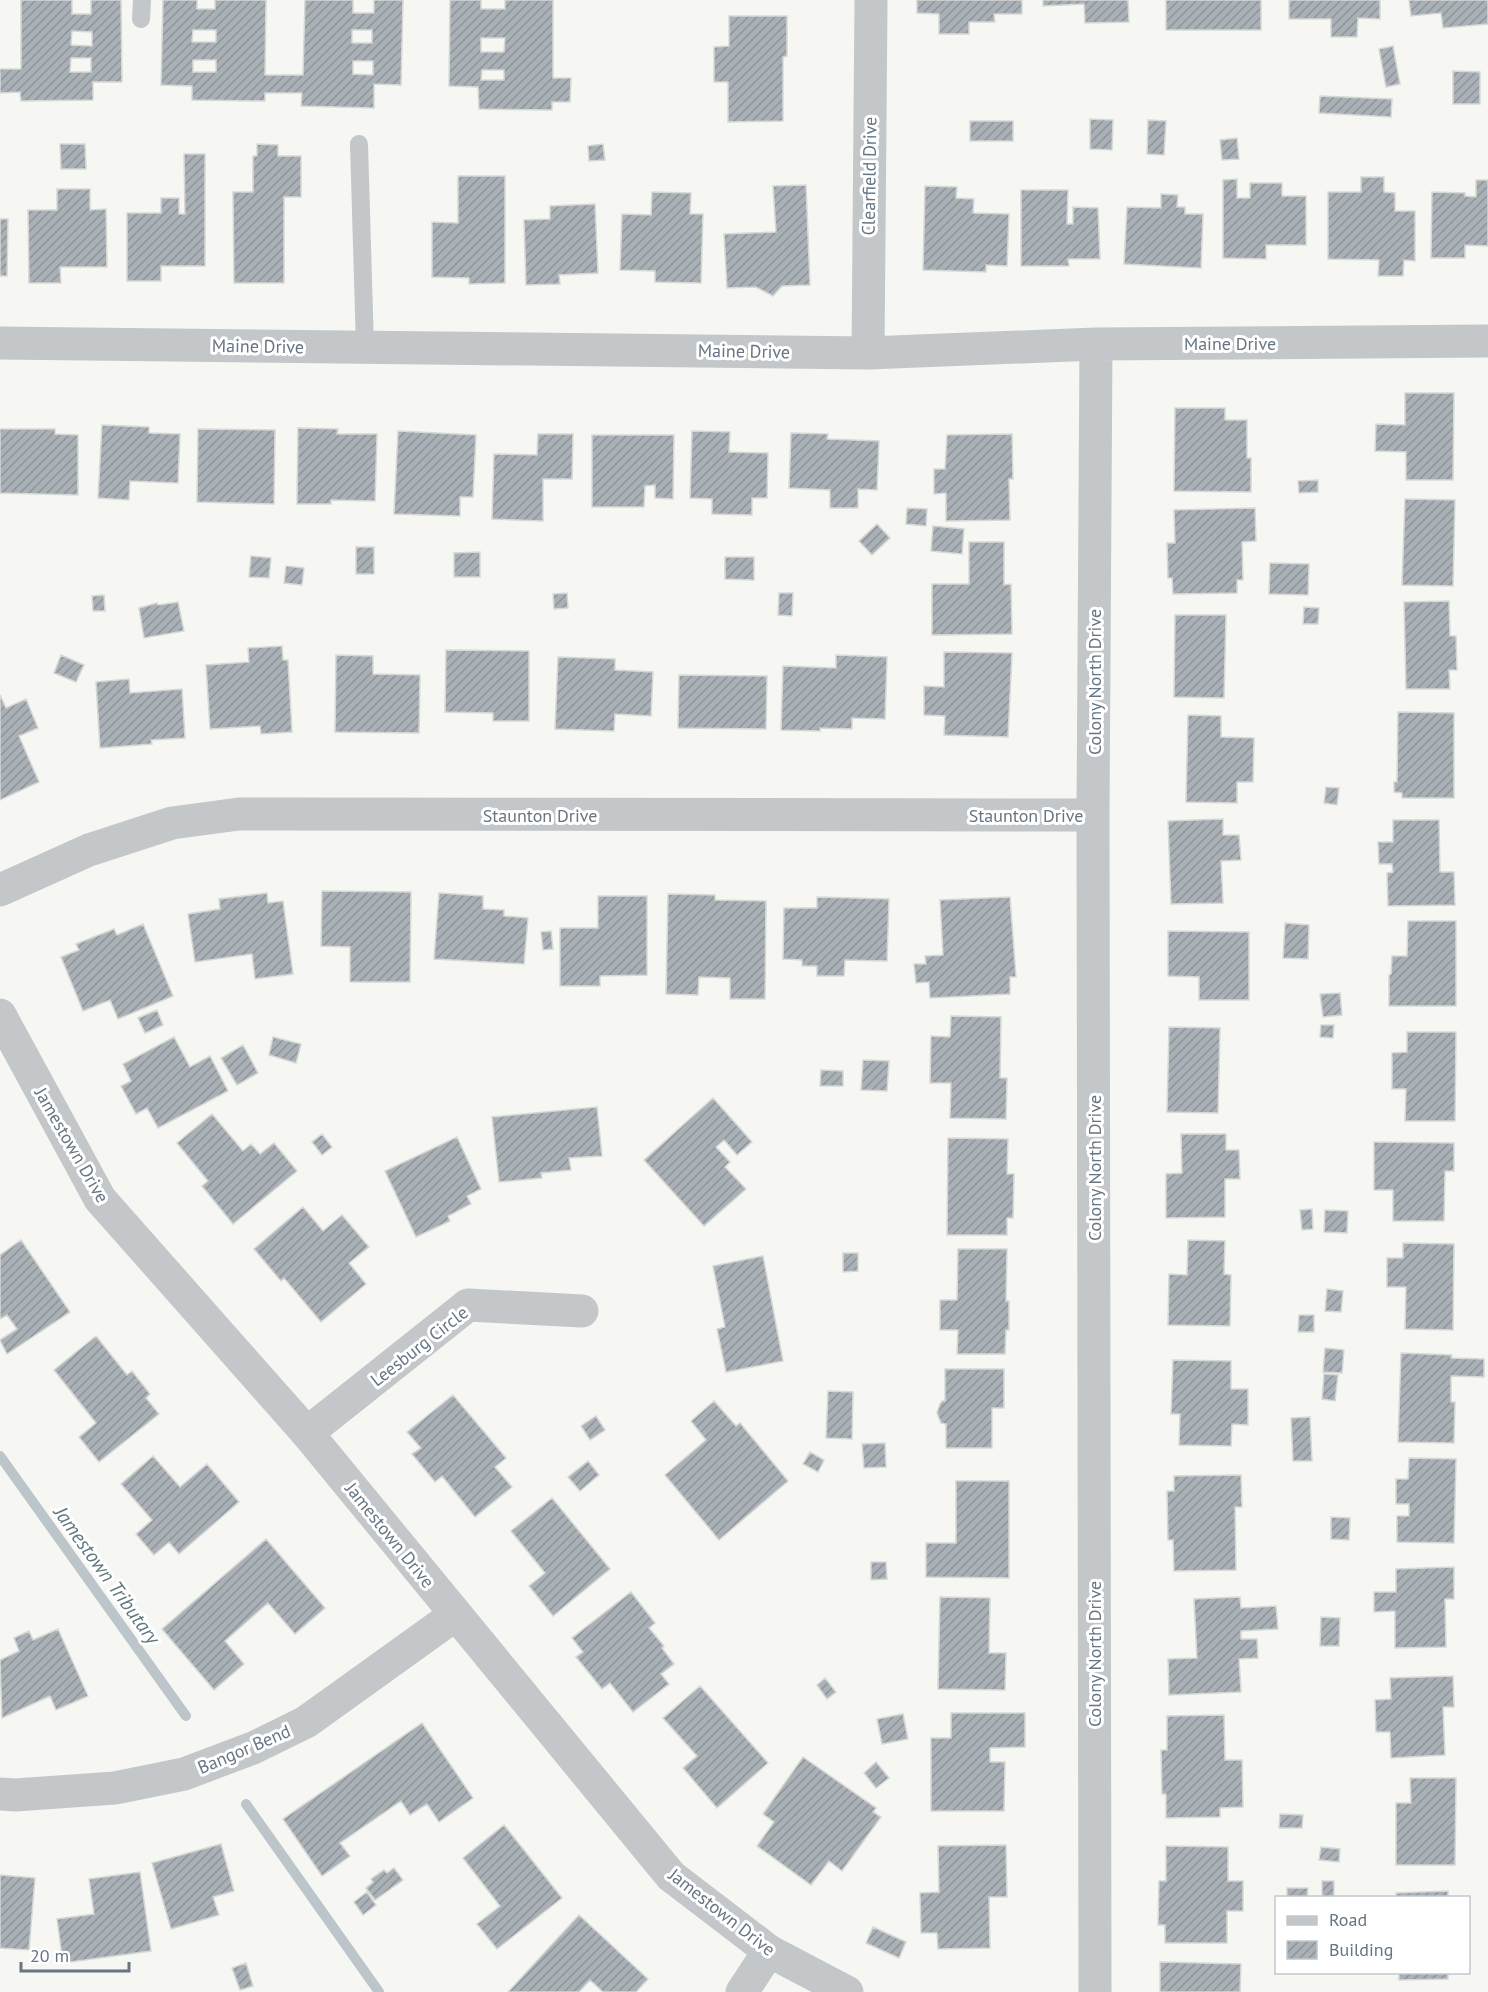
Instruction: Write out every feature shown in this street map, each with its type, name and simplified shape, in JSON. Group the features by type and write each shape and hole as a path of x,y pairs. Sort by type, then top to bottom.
{"street":[{"name":"Clearfield Drive","path":"868,353 871,0"},
{"name":"Maine Drive","path":"0,343 868,353 1096,344 1488,341"},
{"name":"Colony North Drive","path":"1095,1992 1096,344"},
{"name":"Staunton Drive","path":"0,890 89,850 172,823 239,814 1094,815"},
{"name":"Jamestown Drive","path":"0,1015 100,1199 307,1433 671,1876 769,1951 847,1992"},
{"name":"Leesburg Circle","path":"307,1433 468,1305 582,1311"},
{"name":"Bangor Bend","path":"0,1794 115,1788 184,1774 254,1748 306,1722 455,1615"},
{"path":"742,1992 769,1951"}],"lane":[{"path":"141,19 142,0"},
{"path":"359,144 365,347"}],"building":[{"path":"21,0 72,0 72,14 91,14 91,0 121,0 122,82 93,82 93,100 21,101 20,92 0,93 0,69 21,69","holes":["72,31 92,32 92,46 71,45","71,58 91,58 91,72 70,72"]},
{"path":"163,0 197,0 197,9 215,9 215,0 266,0 265,75 303,75 305,0 353,0 353,13 374,13 374,0 403,0 401,85 374,84 374,108 301,106 302,93 265,93 265,101 192,100 192,86 161,85","holes":["193,30 216,30 216,42 192,42","352,30 372,30 372,43 352,43","193,60 216,60 216,72 193,72","353,61 373,61 373,75 353,74"]},
{"path":"450,0 481,0 481,9 505,9 505,0 553,0 553,78 571,78 570,102 552,102 552,110 479,109 478,87 449,86","holes":["481,38 505,38 504,52 481,52","482,70 504,70 504,80 481,80"]},
{"path":"917,0 1022,0 1022,14 994,14 995,22 969,22 969,34 939,34 939,14 917,13"},
{"path":"1043,0 1128,0 1129,22 1085,23 1084,4 1043,6"},
{"path":"1166,0 1261,0 1261,30 1166,30"},
{"path":"1289,0 1380,0 1380,19 1358,18 1357,37 1331,37 1331,19 1289,19"},
{"path":"1409,0 1488,0 1488,24 1443,28 1441,13 1411,16"},
{"path":"729,16 787,16 787,56 783,57 783,121 728,122 728,82 714,82 714,47 729,46"},
{"path":"1393,46 1400,84 1386,87 1379,49"},
{"path":"1453,71 1480,72 1480,104 1453,104"},
{"path":"1320,96 1392,99 1391,117 1319,113"},
{"path":"1090,119 1113,120 1112,150 1090,149"},
{"path":"1148,120 1166,121 1164,155 1147,154"},
{"path":"970,121 1013,121 1013,141 970,141"},
{"path":"1237,138 1239,159 1222,160 1220,140"},
{"path":"60,144 85,144 86,169 61,169"},
{"path":"257,144 278,145 278,156 301,156 301,197 284,197 284,283 234,283 233,192 253,192 253,156 257,156"},
{"path":"603,144 605,160 589,161 588,146"},
{"path":"184,154 205,154 205,266 161,266 161,281 127,281 127,213 161,213 161,198 179,198 179,214 185,214"},
{"path":"458,176 505,176 505,283 469,284 469,278 432,277 432,222 458,223"},
{"path":"1361,177 1384,177 1384,192 1395,193 1395,211 1415,211 1415,261 1404,260 1403,276 1378,276 1379,260 1328,259 1328,192 1361,192"},
{"path":"1237,179 1237,198 1250,198 1250,183 1282,183 1282,196 1306,196 1306,245 1266,245 1266,259 1223,258 1223,180"},
{"path":"1476,180 1488,180 1488,246 1465,245 1465,258 1431,258 1432,192 1465,193 1465,196 1476,197"},
{"path":"806,185 810,285 782,286 773,296 756,287 727,288 724,234 776,232 773,186"},
{"path":"925,186 957,187 956,198 974,199 973,213 1009,214 1007,266 986,265 986,272 923,270"},
{"path":"57,189 90,189 90,210 106,209 107,267 60,267 61,283 29,283 28,210 57,210"},
{"path":"1021,190 1068,190 1067,224 1073,224 1073,207 1098,208 1100,259 1068,259 1069,266 1021,266"},
{"path":"652,192 691,193 690,214 703,214 701,283 655,282 655,271 620,270 622,214 651,215"},
{"path":"1161,194 1178,195 1177,207 1185,207 1185,214 1203,214 1201,268 1124,264 1127,207 1161,208"},
{"path":"595,204 598,273 559,275 560,284 526,285 524,220 550,219 550,206"},
{"path":"0,219 8,219 7,276 0,276"},
{"path":"1405,393 1454,393 1453,480 1406,480 1406,452 1375,451 1376,424 1405,425"},
{"path":"1175,408 1225,408 1225,420 1247,420 1247,458 1251,458 1251,492 1174,491"},
{"path":"102,425 149,427 149,433 180,434 178,483 130,481 129,500 98,498"},
{"path":"298,428 338,429 337,434 377,434 375,501 331,500 331,504 297,504"},
{"path":"0,429 55,429 55,434 78,435 78,495 0,493"},
{"path":"198,429 275,430 274,504 197,502"},
{"path":"398,431 476,435 473,497 460,497 460,516 394,514"},
{"path":"692,431 730,432 729,452 768,453 767,498 752,498 752,515 712,514 712,499 690,498"},
{"path":"791,433 828,434 827,439 879,441 877,490 858,489 858,508 830,508 830,490 789,488"},
{"path":"538,434 573,434 572,479 543,479 543,521 492,519 494,454 537,455"},
{"path":"1012,434 1013,479 1009,479 1010,520 946,521 946,493 934,494 934,469 945,469 947,435"},
{"path":"592,435 674,435 673,499 655,498 655,485 645,486 644,507 592,507"},
{"path":"1318,480 1318,492 1299,493 1298,481"},
{"path":"1405,499 1455,500 1453,586 1402,585"},
{"path":"907,508 927,509 926,526 906,524"},
{"path":"1255,508 1256,541 1242,542 1243,580 1237,580 1237,593 1173,594 1172,578 1168,578 1167,543 1175,543 1174,510"},
{"path":"877,524 890,538 872,555 859,541"},
{"path":"933,526 964,529 962,554 931,551"},
{"path":"969,542 1004,542 1004,585 1011,584 1012,634 932,635 932,584 969,584"},
{"path":"356,547 374,547 374,574 356,574"},
{"path":"480,552 480,577 454,577 454,553"},
{"path":"251,556 271,558 269,578 249,577"},
{"path":"725,557 754,557 754,580 725,579"},
{"path":"1270,563 1309,564 1308,595 1269,594"},
{"path":"286,566 304,568 302,585 284,583"},
{"path":"567,593 568,608 554,609 553,594"},
{"path":"779,593 793,593 792,616 778,615"},
{"path":"104,595 105,611 93,611 92,596"},
{"path":"1449,601 1450,636 1456,636 1457,670 1449,670 1450,689 1406,689 1404,602"},
{"path":"178,602 184,631 144,638 139,608 157,603 158,605"},
{"path":"1304,607 1319,608 1318,624 1303,624"},
{"path":"1175,615 1226,615 1224,698 1174,697"},
{"path":"282,646 283,660 288,660 292,732 261,734 260,726 210,729 206,665 249,662 248,648"},
{"path":"446,650 529,651 529,721 493,721 493,713 445,712"},
{"path":"944,652 1012,653 1008,737 944,735 945,716 924,715 924,686 944,687"},
{"path":"61,655 84,665 76,682 54,673"},
{"path":"336,655 373,656 373,674 420,675 419,733 335,732"},
{"path":"836,655 887,657 885,719 852,718 852,729 781,730 783,666 836,668"},
{"path":"558,657 615,659 615,670 653,672 651,716 615,714 614,731 555,729"},
{"path":"679,675 767,676 766,729 678,728"},
{"path":"129,679 130,693 182,689 185,738 151,740 152,744 100,748 96,682"},
{"path":"0,695 6,708 26,699 38,728 19,736 39,782 0,800"},
{"path":"1398,712 1454,713 1454,798 1402,798 1402,793 1394,792 1394,782 1397,782"},
{"path":"1188,715 1221,716 1221,737 1254,738 1253,782 1237,782 1237,803 1186,802"},
{"path":"1326,787 1339,788 1337,805 1324,803"},
{"path":"1223,819 1223,835 1239,835 1241,860 1221,861 1223,903 1171,904 1168,821"},
{"path":"1393,820 1439,820 1440,872 1454,872 1455,905 1388,906 1387,873 1393,872 1392,864 1379,864 1378,842 1393,842"},
{"path":"322,891 411,892 410,982 350,982 350,947 321,946"},
{"path":"267,893 268,903 283,901 293,974 255,979 252,954 195,962 188,914 220,909 219,899"},
{"path":"439,893 483,896 483,909 504,910 504,916 528,918 524,964 434,959"},
{"path":"668,894 715,895 715,900 766,901 765,999 730,999 730,978 699,977 698,995 666,994"},
{"path":"598,896 647,896 647,975 600,976 600,986 560,986 560,928 598,928"},
{"path":"817,897 889,899 887,961 845,960 844,976 817,976 817,966 802,966 802,960 783,959 784,908 817,908"},
{"path":"1010,897 1016,977 1010,977 1010,994 930,998 929,982 916,983 914,964 926,964 925,956 943,955 940,900"},
{"path":"1408,921 1456,921 1456,1006 1389,1006 1389,975 1391,974 1392,956 1407,956"},
{"path":"1285,923 1309,925 1308,959 1283,958"},
{"path":"143,924 173,996 118,1019 110,1000 83,1011 61,957 79,950 76,944 114,929 117,935"},
{"path":"551,931 553,949 543,950 541,932"},
{"path":"1168,931 1249,932 1249,1000 1199,1000 1199,977 1168,976"},
{"path":"1340,993 1342,1015 1323,1017 1320,994"},
{"path":"157,1010 163,1025 145,1033 138,1018"},
{"path":"951,1016 1001,1017 1000,1078 1007,1078 1006,1119 950,1118 951,1083 930,1083 931,1036 950,1037"},
{"path":"1321,1025 1334,1025 1333,1038 1320,1037"},
{"path":"1169,1027 1220,1028 1218,1113 1167,1112"},
{"path":"1407,1032 1456,1032 1455,1121 1405,1121 1406,1089 1392,1089 1392,1053 1407,1052"},
{"path":"174,1037 190,1067 210,1056 228,1091 158,1128 147,1108 136,1114 121,1086 131,1081 123,1064"},
{"path":"273,1037 301,1044 296,1063 269,1055"},
{"path":"243,1045 258,1073 237,1085 221,1058"},
{"path":"863,1060 889,1061 887,1091 861,1090"},
{"path":"821,1070 843,1071 843,1086 820,1086"},
{"path":"713,1098 752,1142 737,1155 724,1140 716,1147 730,1162 725,1167 746,1189 704,1226 644,1160"},
{"path":"597,1107 602,1156 569,1158 571,1170 541,1173 542,1178 499,1182 492,1117"},
{"path":"212,1114 243,1151 251,1144 260,1154 274,1143 297,1171 233,1224 202,1186 208,1181 177,1143"},
{"path":"322,1134 332,1147 322,1155 312,1142"},
{"path":"1181,1134 1226,1134 1226,1150 1239,1150 1240,1179 1225,1179 1225,1217 1166,1218 1166,1174 1182,1173"},
{"path":"457,1137 481,1189 467,1196 471,1204 448,1216 450,1221 416,1237 385,1171"},
{"path":"948,1138 1008,1139 1007,1174 1014,1174 1013,1218 1007,1218 1007,1235 947,1235"},
{"path":"1374,1142 1454,1143 1454,1171 1445,1171 1444,1221 1393,1221 1393,1190 1374,1190"},
{"path":"303,1207 323,1231 342,1215 369,1247 349,1263 366,1284 321,1322 284,1278 281,1281 254,1249"},
{"path":"1312,1209 1313,1229 1302,1230 1300,1210"},
{"path":"1325,1210 1348,1211 1347,1233 1324,1232"},
{"path":"21,1240 70,1312 7,1354 0,1340 17,1329 7,1315 0,1319 0,1255"},
{"path":"1188,1240 1225,1241 1224,1274 1231,1275 1230,1326 1168,1325 1169,1274 1187,1275"},
{"path":"1403,1243 1454,1244 1453,1330 1405,1329 1406,1287 1387,1287 1387,1258 1403,1258"},
{"path":"958,1249 1007,1249 1006,1301 1009,1301 1009,1330 1006,1330 1005,1354 957,1354 958,1330 940,1330 940,1300 957,1300"},
{"path":"843,1253 858,1253 858,1271 843,1272"},
{"path":"763,1256 783,1361 726,1372 717,1329 725,1327 713,1266"},
{"path":"1327,1289 1343,1291 1341,1312 1325,1311"},
{"path":"1299,1315 1314,1315 1314,1332 1298,1332"},
{"path":"96,1336 127,1375 132,1371 150,1394 146,1398 159,1414 99,1462 79,1437 96,1423 54,1370"},
{"path":"1325,1348 1344,1350 1342,1373 1323,1372"},
{"path":"1401,1353 1484,1359 1484,1377 1451,1376 1451,1402 1455,1402 1454,1443 1398,1442"},
{"path":"1173,1360 1231,1361 1231,1389 1248,1389 1248,1425 1232,1424 1231,1446 1179,1445 1180,1414 1171,1414"},
{"path":"945,1369 1004,1369 1004,1408 992,1408 992,1448 946,1448 946,1424 941,1423 937,1413 942,1401 945,1401"},
{"path":"1324,1374 1338,1375 1335,1401 1322,1399"},
{"path":"828,1391 853,1392 852,1439 826,1438"},
{"path":"453,1395 506,1458 495,1467 512,1487 475,1517 442,1476 435,1482 412,1454 421,1448 407,1432"},
{"path":"714,1401 736,1426 740,1423 788,1481 719,1540 665,1475 706,1440 691,1421"},
{"path":"596,1416 605,1430 590,1440 581,1426"},
{"path":"1310,1417 1312,1461 1293,1461 1291,1418"},
{"path":"885,1443 886,1467 864,1468 862,1444"},
{"path":"810,1452 824,1460 818,1472 803,1464"},
{"path":"153,1456 180,1487 207,1464 239,1502 179,1554 169,1542 154,1555 136,1534 152,1520 121,1484"},
{"path":"1409,1458 1456,1459 1454,1543 1397,1542 1397,1516 1409,1516 1409,1504 1396,1504 1396,1479 1408,1479"},
{"path":"588,1461 599,1475 580,1491 568,1477"},
{"path":"1241,1475 1242,1507 1235,1507 1236,1570 1174,1571 1173,1540 1168,1540 1167,1491 1174,1491 1174,1476"},
{"path":"956,1481 1009,1481 1009,1578 926,1577 926,1543 956,1543"},
{"path":"552,1498 610,1569 553,1616 529,1586 545,1573 511,1531"},
{"path":"1331,1517 1350,1518 1349,1540 1331,1539"},
{"path":"266,1539 325,1608 295,1634 268,1603 225,1641 244,1664 214,1690 162,1629"},
{"path":"871,1562 886,1562 887,1579 871,1580"},
{"path":"1454,1567 1454,1599 1445,1599 1446,1647 1395,1648 1395,1611 1374,1612 1374,1592 1396,1592 1396,1569"},
{"path":"631,1592 655,1623 649,1628 664,1646 662,1648 674,1664 661,1674 669,1684 633,1712 610,1683 602,1689 576,1657 583,1652 572,1638"},
{"path":"940,1597 990,1598 989,1653 1006,1653 1005,1690 938,1689"},
{"path":"1240,1597 1241,1608 1276,1606 1278,1629 1241,1631 1241,1639 1257,1639 1258,1658 1239,1659 1241,1692 1169,1695 1168,1659 1197,1658 1194,1599"},
{"path":"1321,1617 1340,1618 1339,1646 1320,1646"},
{"path":"58,1629 88,1696 56,1710 50,1696 2,1718 0,1660 19,1651 14,1638 29,1631 33,1640"},
{"path":"1453,1676 1454,1707 1443,1707 1445,1755 1391,1758 1390,1732 1376,1732 1375,1700 1391,1699 1390,1678"},
{"path":"825,1678 836,1692 827,1699 817,1685"},
{"path":"700,1686 768,1763 717,1808 683,1768 697,1756 663,1718"},
{"path":"951,1713 1025,1713 1025,1747 990,1748 990,1762 1005,1762 1004,1811 931,1811 931,1738 951,1738"},
{"path":"903,1714 908,1739 882,1744 877,1719"},
{"path":"1224,1715 1225,1760 1242,1760 1243,1807 1220,1808 1220,1817 1166,1818 1166,1794 1162,1794 1161,1750 1167,1750 1167,1716"},
{"path":"422,1723 473,1798 439,1822 427,1804 410,1815 401,1801 340,1843 350,1856 322,1876 283,1819"},
{"path":"803,1757 876,1808 873,1812 881,1817 842,1871 829,1861 811,1885 757,1846 774,1822 763,1814"},
{"path":"876,1762 889,1778 876,1788 864,1773"},
{"path":"1410,1778 1456,1778 1455,1865 1396,1865 1396,1803 1411,1803"},
{"path":"1280,1814 1303,1815 1302,1828 1279,1828"},
{"path":"504,1825 562,1898 497,1949 477,1924 500,1906 463,1858"},
{"path":"221,1844 234,1891 213,1897 219,1915 171,1929 152,1863"},
{"path":"1006,1845 1007,1897 989,1897 990,1948 938,1949 937,1933 921,1933 920,1893 939,1892 938,1846"},
{"path":"1166,1846 1228,1847 1228,1881 1243,1881 1243,1911 1227,1911 1227,1943 1165,1943 1165,1925 1158,1925 1159,1881 1166,1881"},
{"path":"1321,1847 1340,1849 1339,1862 1319,1860"},
{"path":"394,1868 403,1880 375,1900 366,1888 373,1882 371,1879 384,1870 387,1873"},
{"path":"140,1872 151,1951 63,1963 57,1919 94,1914 89,1879"},
{"path":"0,1875 35,1878 29,1950 0,1948"},
{"path":"1322,1881 1334,1881 1334,1896 1322,1896"},
{"path":"1287,1888 1308,1888 1307,1896 1287,1896"},
{"path":"1448,1891 1448,1896 1396,1896 1396,1893"},
{"path":"367,1892 376,1905 363,1915 354,1902"},
{"path":"579,1915 648,1979 636,1992 603,1992 590,1980 579,1992 508,1992"},
{"path":"873,1927 906,1942 899,1958 866,1943"},
{"path":"1160,1962 1241,1964 1240,1992 1160,1992"},
{"path":"246,1963 253,1986 240,1990 232,1968"},
{"path":"1399,1974 1448,1974 1448,1979 1399,1980"}],"waterway":[{"name":"Jamestown Tributary","path":"0,1456 186,1716"},
{"name":"Jamestown Tributary","path":"246,1804 379,1992"}]}
